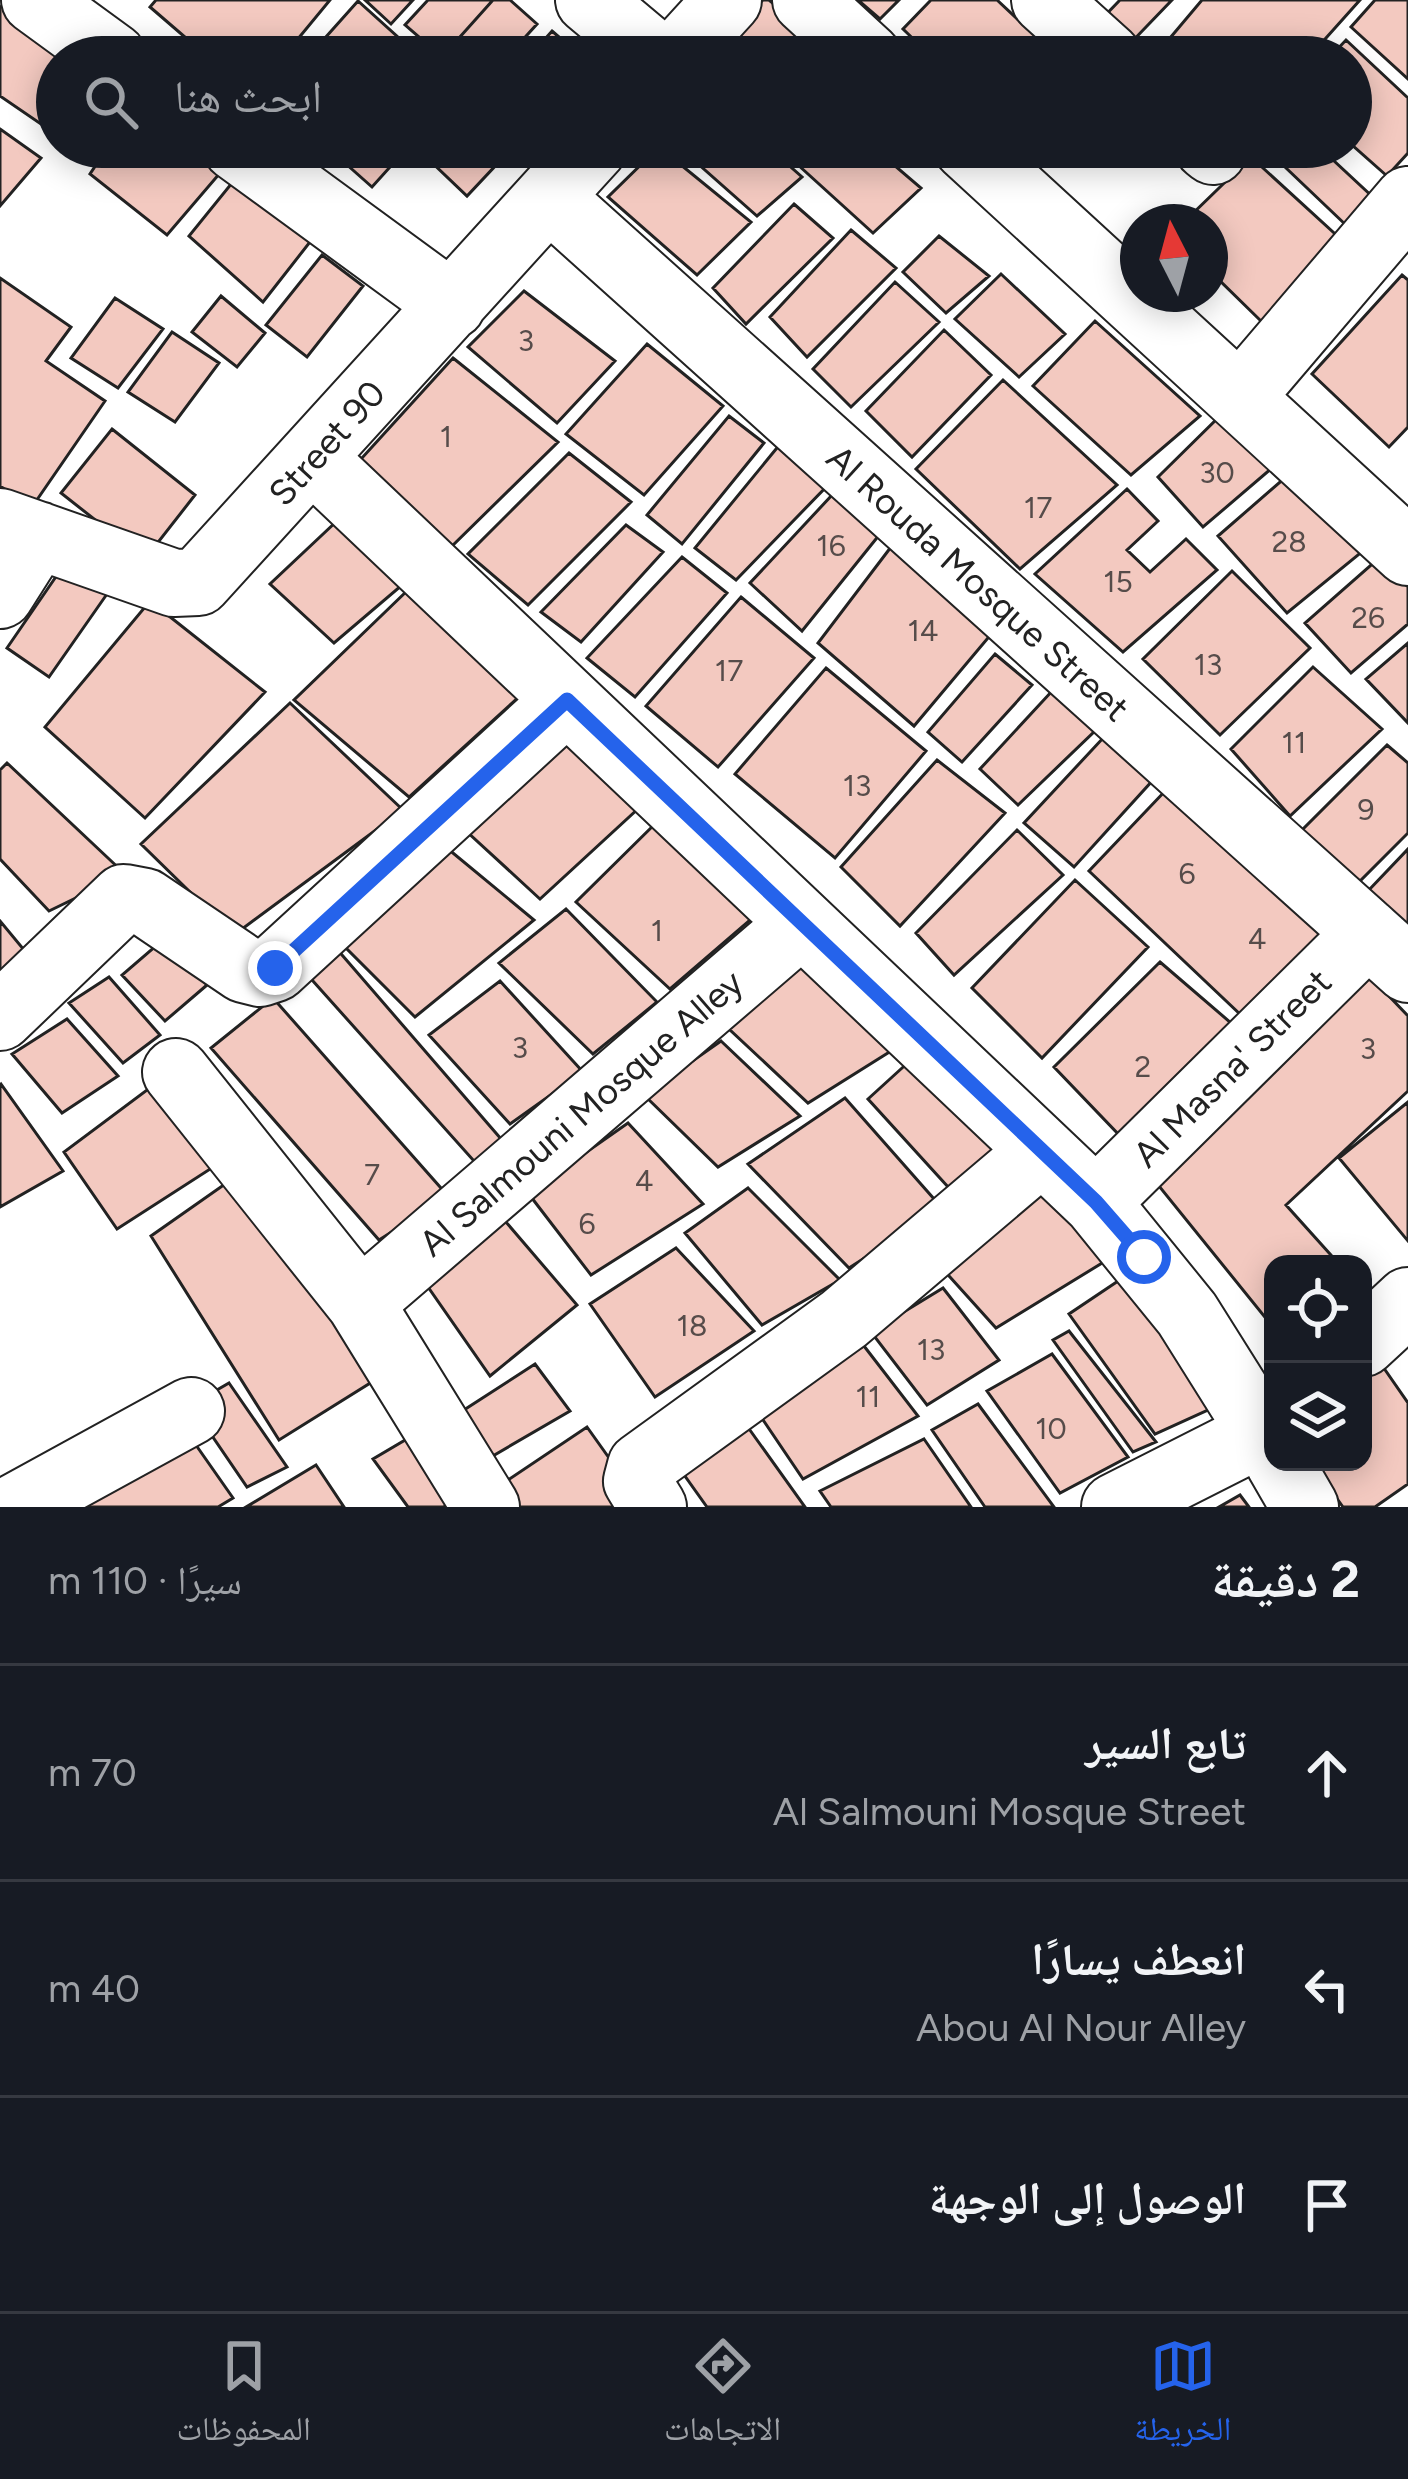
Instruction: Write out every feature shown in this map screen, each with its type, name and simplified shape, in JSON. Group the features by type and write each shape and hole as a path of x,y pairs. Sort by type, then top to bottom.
{"street":[{"path":"35,0 84,36"},
{"path":"589,0 632,36"},
{"path":"695,36 728,0"},
{"path":"806,0 845,36"},
{"path":"1045,0 1085,36"},
{"path":"265,168 452,304"},
{"name":"Street 90","path":"19,528 173,583 198,582 575,168"},
{"path":"990,168 1408,552"},
{"name":"Al Rouda Mosque Street","path":"549,197 1388,951"},
{"path":"1241,396 1408,200"},
{"path":"313,459 1096,1202 1187,1314 1264,1432"},
{"path":"0,595 19,528"},
{"path":"0,1017 124,898 145,902 244,969 260,974 275,968 567,700"},
{"name":"Al Salmouni Mosque Alley","path":"360,1304 802,922"},
{"name":"Al Masna' Street","path":"1096,1202 1388,951"},
{"path":"176,1072 360,1304 486,1507"},
{"path":"653,1507 637,1481 641,1466 844,1319 1042,1150"},
{"path":"1372,1335 1408,1301"},
{"path":"16,1507 191,1411"},
{"path":"1115,1507 1264,1447"},
{"path":"1286,1471 1305,1507"}],"building":[{"path":"6,0 71,36 36,36 36,121 0,96 0,8"},
{"path":"156,0 330,0 300,36 184,36 150,7"},
{"path":"365,0 413,0 391,24"},
{"path":"428,0 493,0 461,36 418,36 405,25"},
{"path":"493,0 510,0 537,24 526,36 461,36"},
{"path":"763,0 769,0 813,36 725,36"},
{"path":"858,0 899,0 880,19"},
{"path":"931,0 997,0 1036,36 910,36 903,29"},
{"path":"1120,0 1172,0 1137,36 1105,36 1095,26"},
{"path":"1202,0 1360,0 1328,36 1172,36"},
{"path":"1375,0 1408,0 1408,79 1372,46 1372,36 1361,36 1351,27"},
{"path":"358,1 397,36 327,36"},
{"path":"1372,64 1408,98 1408,153 1387,176 1372,163"},
{"path":"0,129 36,154 36,164 0,206"},
{"path":"94,168 224,168 167,235 90,174"},
{"path":"351,168 389,168 372,187"},
{"path":"438,168 493,168 467,196"},
{"path":"638,168 685,168 751,222 697,275 608,197"},
{"path":"703,168 792,168 802,177 757,216"},
{"path":"801,168 898,168 921,188 873,233"},
{"path":"1240,168 1263,168 1345,243 1263,323 1228,289 1228,204 1203,204"},
{"path":"1286,168 1342,168 1376,200 1348,227"},
{"path":"240,173 317,233 263,302 189,236"},
{"path":"794,204 833,238 746,324 713,288"},
{"path":"851,230 896,268 807,357 770,317"},
{"path":"939,236 989,276 946,313 903,272"},
{"path":"322,255 363,286 307,357 266,325"},
{"path":"1001,274 1065,334 1019,377 955,319"},
{"path":"1402,275 1408,280 1408,427 1389,447 1312,374"},
{"path":"0,278 71,327 46,361 105,401 32,507 0,486"},
{"path":"895,282 939,322 851,407 813,369"},
{"path":"524,291 615,361 557,423 468,347"},
{"path":"221,296 265,333 237,367 192,332"},
{"path":"115,298 163,329 118,388 71,358"},
{"path":"1095,321 1200,416 1131,475 1033,386"},
{"path":"944,330 991,375 912,457 866,411"},
{"path":"172,332 219,363 175,422 128,392"},
{"path":"647,344 723,406 644,495 566,434"},
{"path":"453,358 558,442 449,549 351,470"},
{"path":"1003,380 1117,485 1020,569 916,469"},
{"path":"1223,413 1272,468 1203,527 1158,477"},
{"path":"729,416 764,443 682,544 647,515"},
{"path":"112,429 195,495 145,559 61,493"},
{"path":"781,443 828,485 736,580 695,548"},
{"path":"569,453 631,502 528,605 468,554"},
{"path":"1287,476 1363,551 1287,613 1218,536"},
{"path":"1127,489 1158,521 1127,550 1150,572 1186,539 1217,570 1123,652 1035,574"},
{"path":"833,494 884,529 802,631 750,583"},
{"path":"338,520 408,580 334,643 270,584"},
{"path":"626,525 663,552 581,642 541,612"},
{"path":"891,547 993,632 914,726 818,643"},
{"path":"682,557 727,593 635,697 587,658"},
{"path":"1379,558 1408,587 1408,624 1351,673 1305,623"},
{"path":"64,565 107,594 49,677 7,648"},
{"path":"1232,571 1310,648 1220,735 1143,659"},
{"path":"410,588 522,694 409,797 294,700"},
{"path":"741,597 814,658 718,767 646,706"},
{"path":"150,601 265,692 145,818 45,727"},
{"path":"1408,643 1408,723 1366,679"},
{"path":"995,654 1032,685 962,762 928,732"},
{"path":"1313,667 1382,729 1290,816 1231,749"},
{"path":"826,668 926,751 835,858 735,774"},
{"path":"1053,690 1098,728 1018,805 980,769"},
{"path":"290,703 403,810 234,935 141,844"},
{"path":"562,736 641,806 540,899 465,830"},
{"path":"1104,737 1153,780 1074,867 1024,823"},
{"path":"1387,745 1408,763 1408,833 1353,888 1300,832"},
{"path":"937,760 1005,813 900,926 841,867"},
{"path":"7,763 125,874 49,911 0,859 0,770"},
{"path":"1167,789 1332,931 1242,1016 1089,871"},
{"path":"663,816 763,909 670,989 576,902"},
{"path":"1017,830 1063,875 954,975 916,933"},
{"path":"436,839 534,920 415,1017 330,932"},
{"path":"1408,849 1408,942 1367,892"},
{"path":"1075,880 1148,947 1042,1058 972,988"},
{"path":"566,909 657,1002 593,1054 499,963"},
{"path":"0,921 39,968 0,1000"},
{"path":"165,938 207,985 165,1021 122,975"},
{"path":"336,948 508,1147 482,1170 304,971"},
{"path":"810,957 899,1046 808,1103 729,1029"},
{"path":"1160,962 1238,1029 1124,1140 1054,1067"},
{"path":"1364,970 1408,1016 1408,1091 1286,1205 1331,1255 1264,1255 1264,1316 1150,1175"},
{"path":"109,977 160,1035 123,1063 69,1003"},
{"path":"500,981 583,1072 510,1124 429,1035"},
{"path":"273,998 448,1196 379,1240 211,1048"},
{"path":"67,1019 118,1076 62,1113 12,1054"},
{"path":"721,1041 800,1116 718,1167 644,1095"},
{"path":"924,1048 1011,1143 949,1188 868,1099"},
{"path":"155,1084 218,1164 117,1229 64,1152"},
{"path":"0,1085 63,1171 0,1207"},
{"path":"845,1098 942,1208 849,1268 748,1164"},
{"path":"1408,1102 1408,1241 1339,1158"},
{"path":"628,1123 703,1204 591,1275 528,1193"},
{"path":"1045,1175 1125,1249 996,1328 931,1256"},
{"path":"235,1177 383,1375 279,1440 151,1236"},
{"path":"748,1188 840,1280 762,1325 685,1233"},
{"path":"494,1208 577,1305 490,1376 419,1274"},
{"path":"676,1248 754,1331 655,1397 590,1304"},
{"path":"1136,1269 1221,1404 1155,1434 1069,1314"},
{"path":"943,1288 999,1360 927,1405 871,1332"},
{"path":"1069,1331 1156,1442 1133,1452 1053,1340"},
{"path":"864,1346 918,1416 803,1479 755,1408"},
{"path":"1052,1354 1128,1457 1060,1493 987,1391"},
{"path":"535,1364 570,1411 479,1464 450,1419"},
{"path":"1381,1364 1408,1403 1408,1484 1375,1507 1343,1507 1317,1471 1372,1471 1372,1370"},
{"path":"229,1383 287,1467 247,1487 191,1405"},
{"path":"978,1404 1054,1507 985,1507 932,1430"},
{"path":"742,1419 805,1507 707,1507 670,1455"},
{"path":"587,1427 644,1507 513,1507 499,1486"},
{"path":"184,1428 233,1498 218,1507 51,1507"},
{"path":"412,1436 461,1499 443,1507 408,1507 373,1459"},
{"path":"924,1439 971,1507 831,1507 820,1491"},
{"path":"316,1465 344,1507 246,1507"},
{"path":"1240,1495 1249,1507 1219,1507"}],"route":[{"path":"275,968 567,700 1096,1202 1144,1257"}]}
